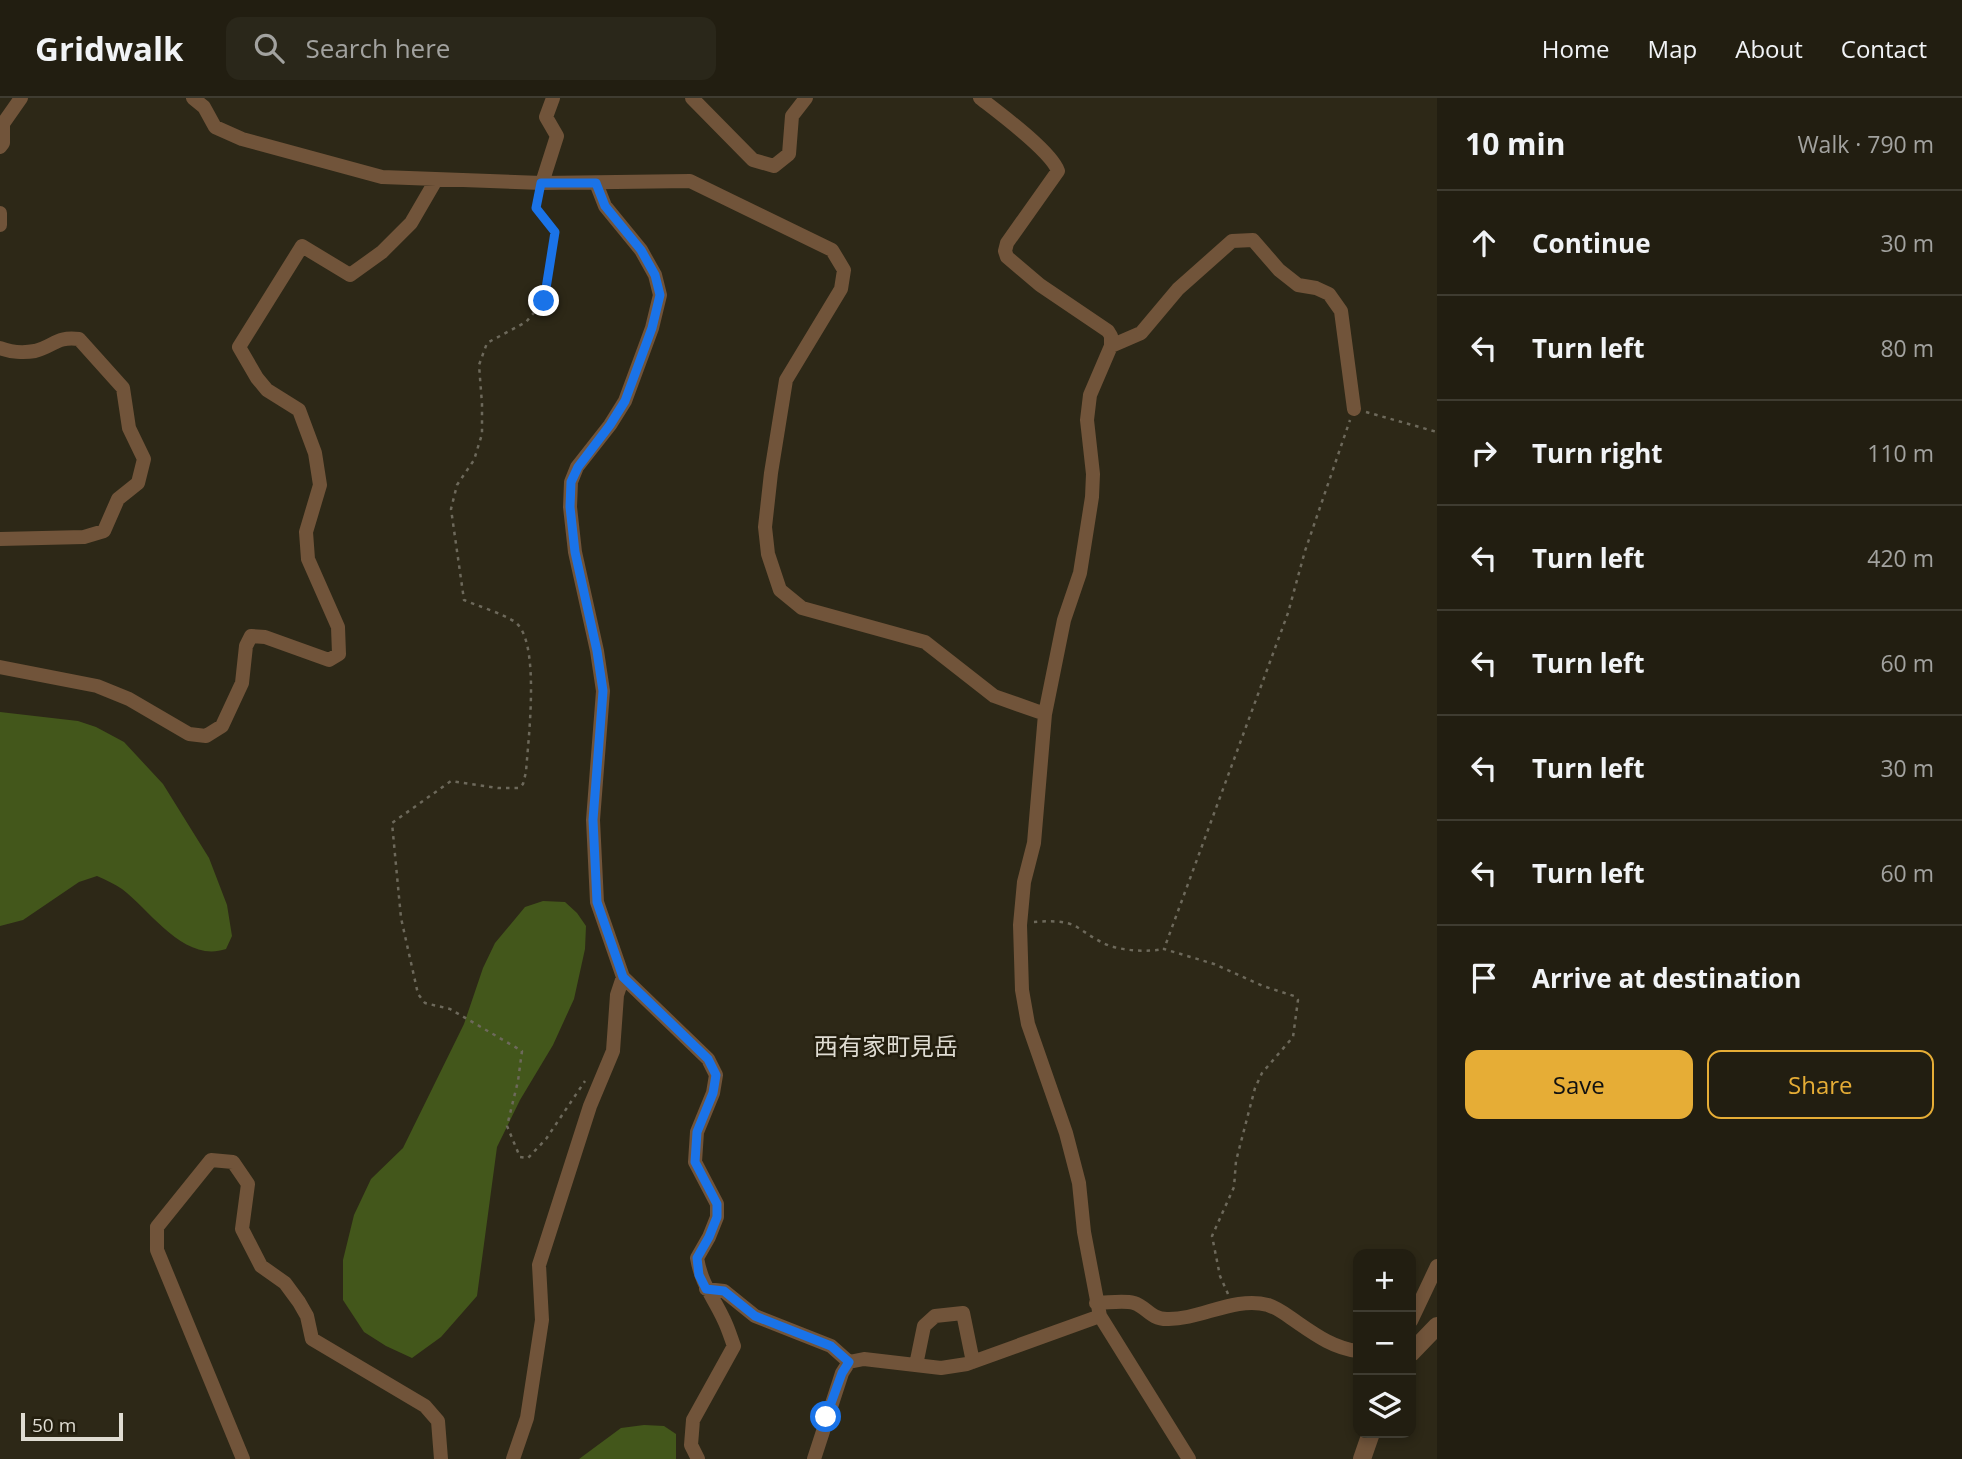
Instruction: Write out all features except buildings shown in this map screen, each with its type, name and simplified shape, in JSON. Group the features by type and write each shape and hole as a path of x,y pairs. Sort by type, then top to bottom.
{"street":[{"path":"0,147 3,143 1,125 21,98"},
{"path":"193,98 204,107 215,127 242,139 382,177 541,183 690,181 832,250 844,270 841,289 786,380 773,460 765,527 768,554 780,590 802,608 925,642 994,696 1045,714"},
{"path":"541,183 557,136 546,117 553,98"},
{"path":"692,98 753,160 774,166 789,154 792,116 806,98"},
{"path":"980,98 1014,123 1053,162 1058,171 1007,243 1007,257 1040,285 1108,331 1111,337 1111,346 1090,395 1087,420 1093,474 1092,497 1080,573 1064,620 1045,714 1034,843 1024,882 1020,925 1022,990 1028,1024 1066,1133 1079,1183 1084,1232 1098,1310 1189,1459"},
{"path":"0,667 97,686 129,699 189,734 205,736 222,726 242,683 246,646 251,636 265,637 329,660 339,654 338,627 307,559 306,532 320,485 315,453 299,411 267,390 239,346 302,246 349,275 382,253 411,223 436,180"},
{"path":"596,183 605,206 641,250 655,275 660,295 652,328 625,401 578,467 571,482 570,507 575,552 603,691 593,820 597,902 623,977 708,1059 716,1075 713,1093 697,1132 695,1162 717,1204 717,1217 697,1258 699,1275 724,1319 734,1346 693,1420 691,1445 698,1459"},
{"path":"0,213 0,225"},
{"path":"1111,346 1141,333 1178,289 1232,241 1253,240 1279,270 1298,285 1316,288 1329,295 1341,311 1354,409"},
{"path":"0,348 34,351 65,337 79,339 123,388 129,428 144,459 138,484 118,499 104,531 84,537 0,539"},
{"path":"513,1459 527,1418 542,1320 539,1265 590,1107 613,1051 617,995 623,977"},
{"path":"243,1459 157,1250 157,1227 211,1160 233,1162 248,1184 242,1230 261,1266 285,1283 299,1302 307,1316 312,1339 425,1406 438,1421 441,1459"},
{"path":"1415,1312 1437,1266"},
{"path":"706,1289 724,1291 755,1316 831,1346 849,1362"},
{"path":"814,1459 842,1373 849,1362 864,1359 941,1367 973,1362 1098,1310 1132,1302 1148,1314 1163,1319 1233,1306 1266,1305 1278,1309 1329,1343 1353,1349"},
{"path":"916,1365 924,1326 935,1316 962,1313 973,1362"},
{"path":"1416,1348 1437,1326"},
{"path":"1362,1459 1369,1438"}],"path":[{"path":"541,183 536,208 555,232 544,301 526,322 487,342 478,365 482,435 474,460 457,485 451,509 464,600 514,621 524,632 532,685 523,785 519,788 498,788 451,781 392,823 401,918 418,994 425,1003 450,1009 522,1051 518,1081 506,1126 520,1157 528,1158 546,1139 589,1075"},
{"path":"1164,949 1288,613 1305,551 1354,409 1437,432"},
{"path":"1020,925 1036,922 1068,923 1111,946 1151,951 1164,949 1214,964 1263,986 1294,996 1298,1000 1293,1037 1262,1073 1255,1088 1236,1161 1234,1187 1212,1236 1220,1276 1233,1306"}],"green space":[{"path":"0,712 78,721 124,742 163,784 209,858 227,905 232,936 226,949 196,949 183,942 169,933 122,889 97,876 79,882 23,920 0,926"},
{"path":"543,901 565,902 586,926 585,949 574,999 553,1045 520,1100 497,1147 477,1296 441,1337 412,1358 364,1332 343,1300 343,1260 354,1215 371,1179 403,1148 464,1024 483,968 495,943 525,907"},
{"path":"664,1426 676,1434 676,1459 579,1459 621,1428"}],"district":[{"name":"西有家町見岳","path":"886,1047"}],"route":[{"path":"544,301 555,232 536,208 541,183 596,183 605,206 641,250 655,275 660,295 652,328 625,401 578,467 571,482 570,507 575,552 603,691 593,820 597,902 623,977 708,1059 716,1075 713,1093 697,1132 695,1162 717,1204 717,1217 697,1258 699,1275 706,1289 724,1291 755,1316 831,1346 849,1362 842,1373 826,1417"}]}
